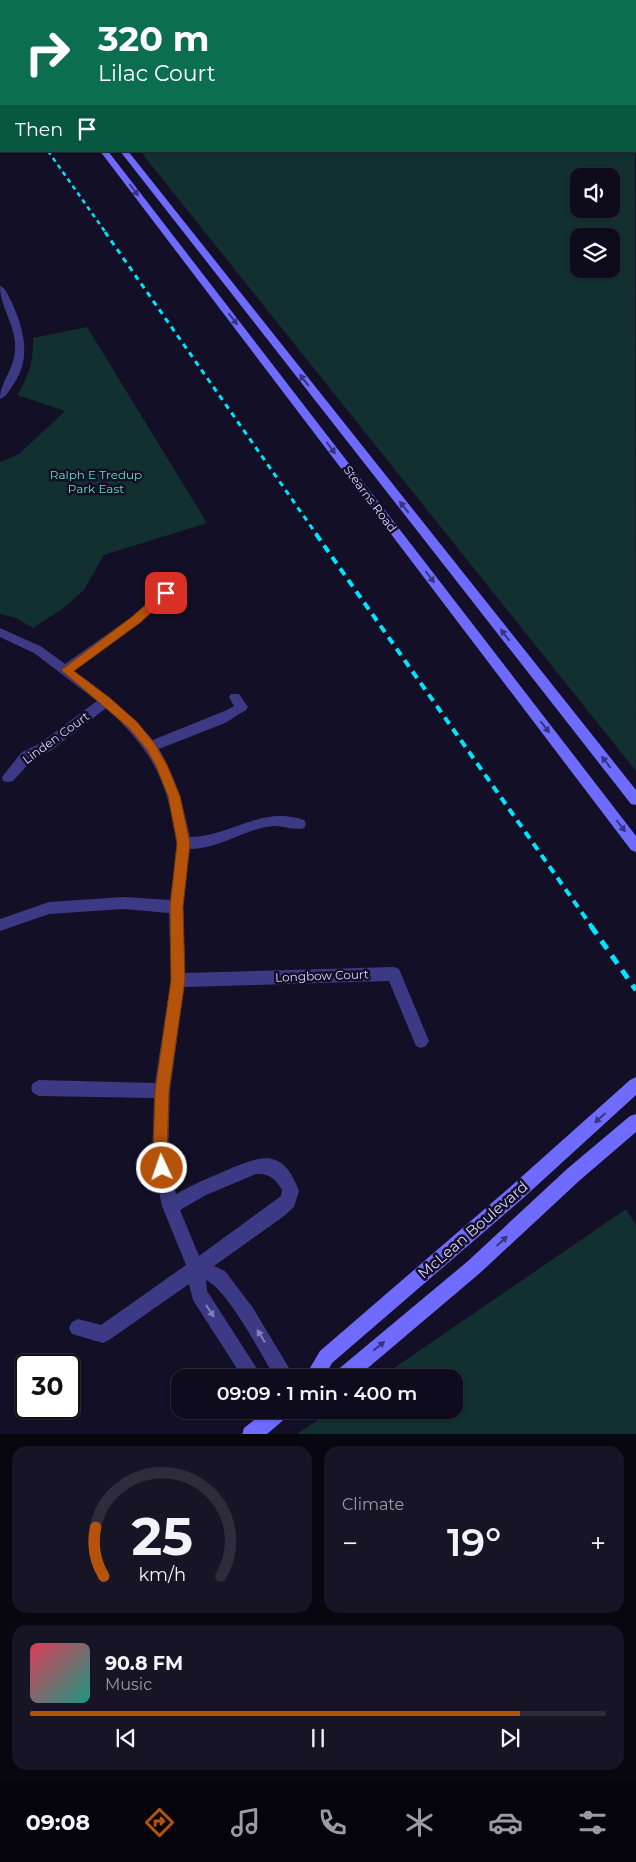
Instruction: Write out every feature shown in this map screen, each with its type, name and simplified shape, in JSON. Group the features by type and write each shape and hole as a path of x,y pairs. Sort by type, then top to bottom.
{"main road":[{"name":"Stearns Road","path":"105,152 636,846"},
{"name":"Stearns Road","path":"125,152 636,800"},
{"name":"McLean Boulevard","path":"319,1369 326,1357 515,1194 636,1085"},
{"name":"McLean Boulevard","path":"352,1369 474,1267 573,1175 636,1122"},
{"path":"251,1434 270,1419"}],"street":[{"path":"0,289 4,304 16,318 20,334 21,352 16,371 0,396"},
{"path":"66,670 137,619 166,593"},
{"path":"0,632 38,650 106,701 133,725 151,747 162,765 174,796 184,843 176,907 178,980 162,1091 160,1158 170,1206 185,1246 196,1266 199,1294 248,1369"},
{"path":"151,747 230,716 242,707 234,697"},
{"name":"Linden Court","path":"8,777 27,756 52,742 106,701"},
{"path":"184,843 200,844 217,840 275,820 299,824"},
{"path":"0,925 49,908 124,903 176,907"},
{"name":"Longbow Court","path":"178,980 394,974 421,1041"},
{"path":"40,1088 162,1091"},
{"path":"78,1328 103,1334 196,1266 223,1250 288,1201 291,1196 289,1186 279,1171 272,1166 264,1164 200,1189 170,1206"},
{"path":"196,1266 219,1277 247,1314 281,1369"}],"green space":[{"path":"141,152 635,152 636,771"},
{"name":"Ralph E Tredup Park East","path":"87,327 207,523 104,555 84,590 62,609 33,628 16,618 0,614 0,462 19,454 65,411 17,395 30,368 33,338"},
{"path":"626,1209 636,1225 636,1434 297,1434 320,1419 463,1419 463,1369 393,1369"}],"railway":[{"path":"49,152 106,233"},
{"path":"105,232 317,535"},
{"path":"316,534 592,927"},
{"path":"591,926 636,990"}],"route":[{"path":"162,1168 160,1158 162,1091 178,980 176,907 184,843 174,796 162,765 151,747 133,725 66,670 137,619 166,593"}]}
